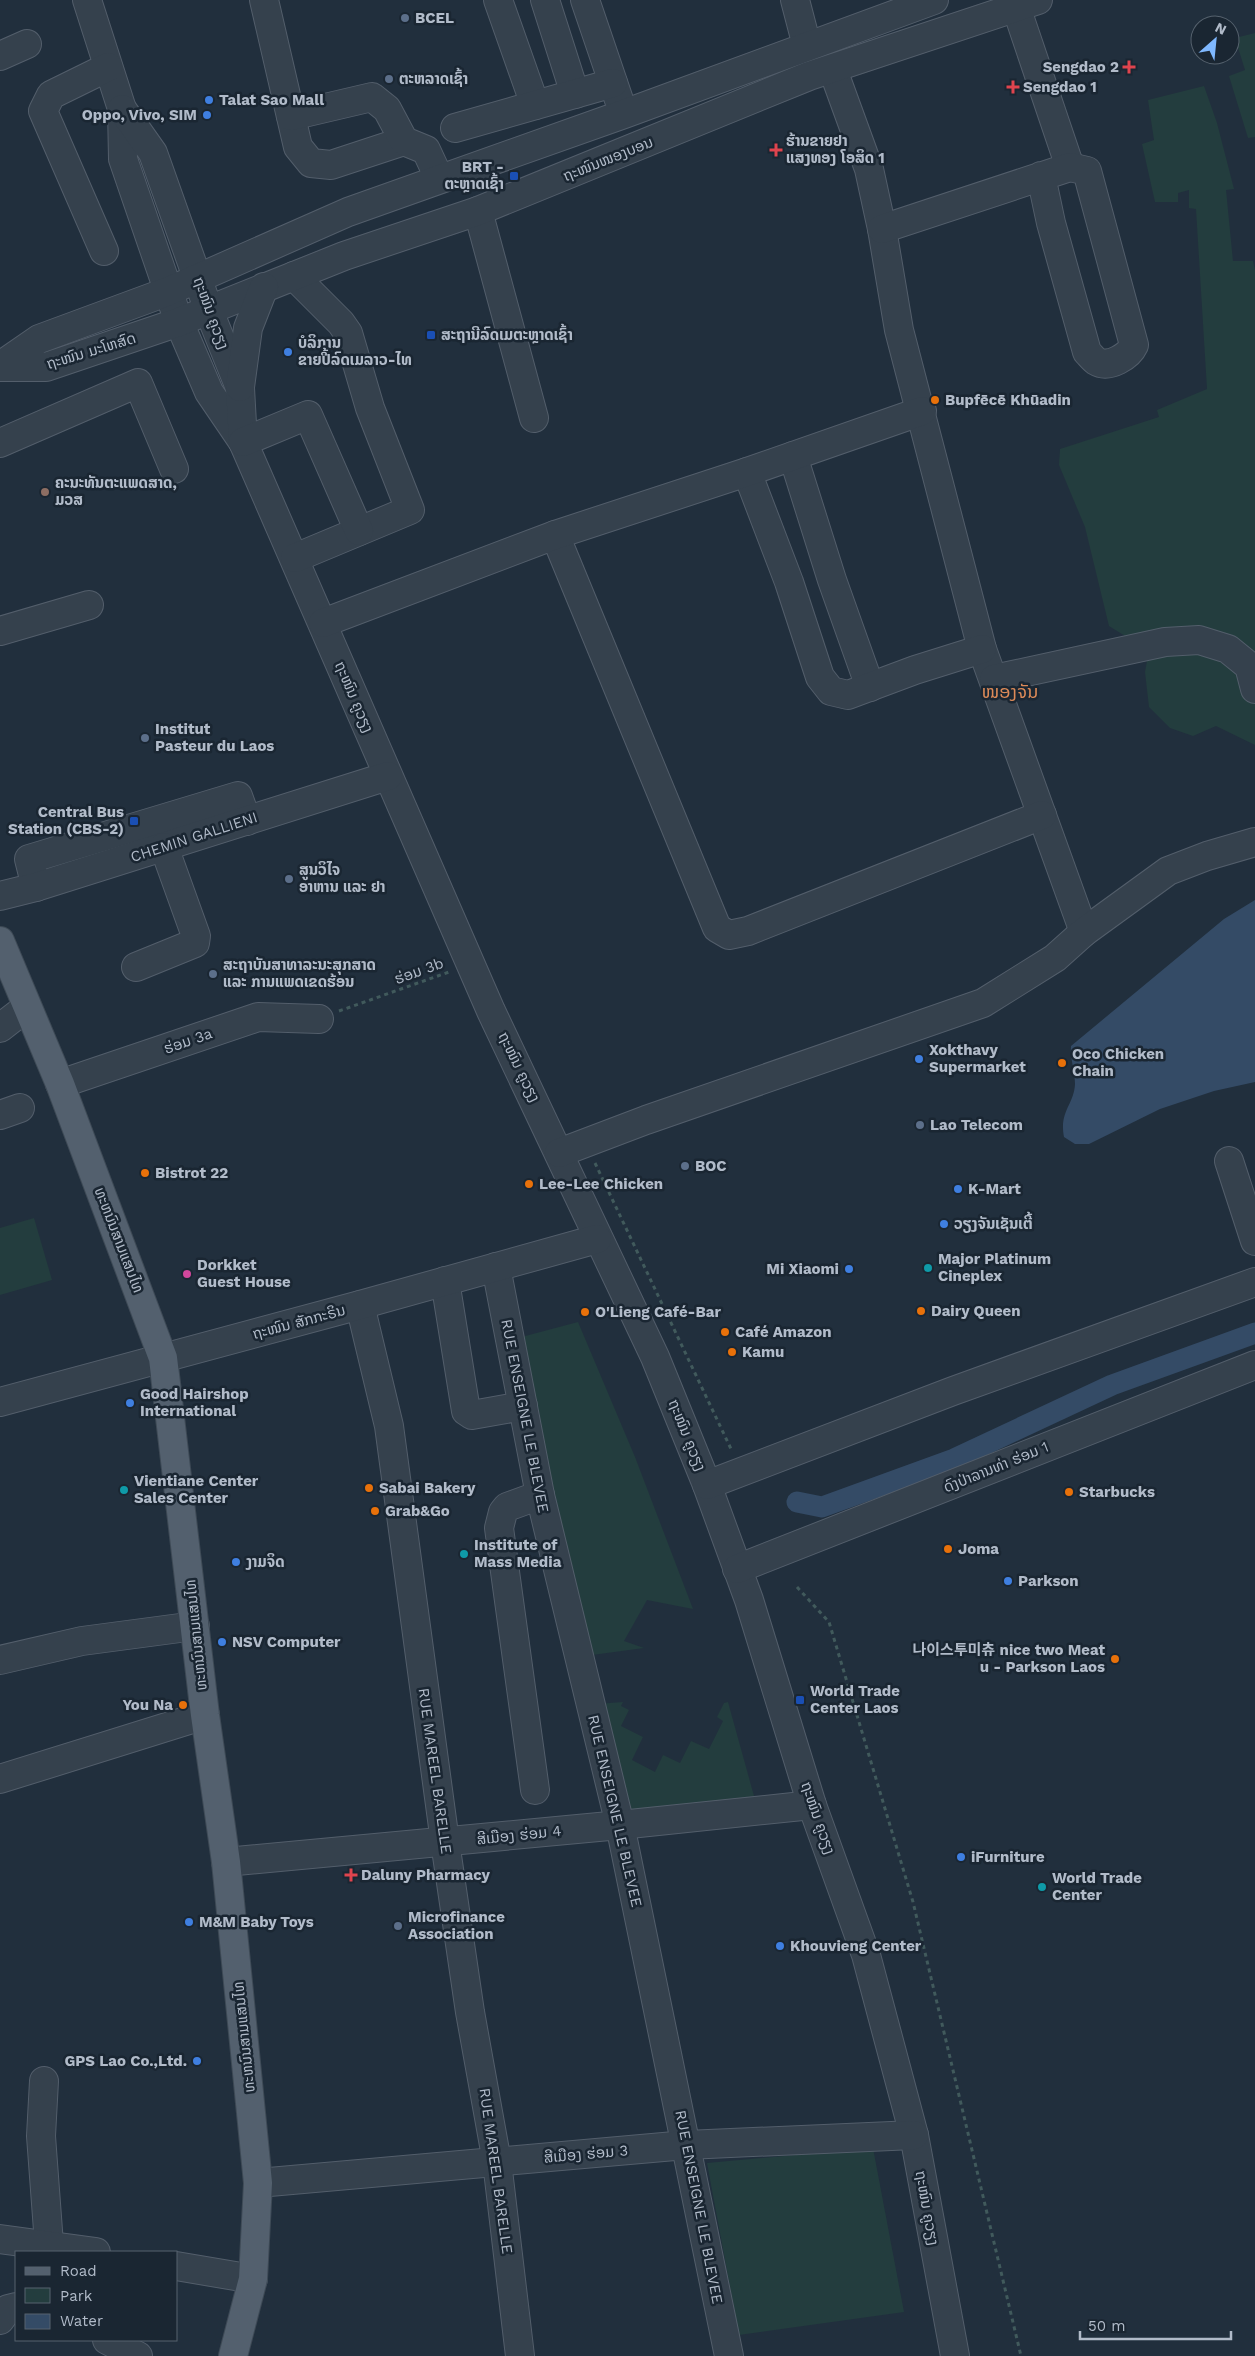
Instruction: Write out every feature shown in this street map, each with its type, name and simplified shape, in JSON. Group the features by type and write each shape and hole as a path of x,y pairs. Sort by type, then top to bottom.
{"main road":[{"name":"ທະຫນົນສາມແສນໄທ","path":"0,940 60,1084 163,1358 205,1715 226,1862 258,2183 253,2279 233,2356"}],"street":[{"name":"ຖະໜົນ ຄູວຽງ","path":"87,0 122,108 153,153 209,311 240,388 243,442"},
{"path":"264,0 298,146 311,163 331,165 404,140"},
{"path":"498,0 535,105"},
{"path":"545,0 574,94"},
{"path":"585,0 624,114"},
{"path":"795,0 807,46"},
{"path":"169,291 340,216 439,178 624,114 934,0"},
{"path":"1027,4 1070,167"},
{"name":"ຖະໜົນໜອງບອນ","path":"179,322 344,256 478,211 809,76 832,70 1027,4"},
{"path":"0,56 28,44"},
{"path":"104,251 42,111 51,95 108,67"},
{"path":"832,70 869,169 882,229 899,330 922,411 982,649 1084,932"},
{"path":"455,128 613,83"},
{"path":"291,116 372,97 388,109 404,140 426,150 439,178"},
{"name":"ຖະໜົນ ຄູວຽງ","path":"122,108 123,158 179,322 209,392 243,442 471,964 654,1357 707,1485 738,1570 812,1805 866,1955 914,2135 955,2356"},
{"path":"882,229 1041,176 1070,167 1086,171 1134,345 1131,353 1125,358 1103,364 1096,361 1087,352 1051,223 1041,176"},
{"path":"478,211 534,418"},
{"path":"294,276 341,322 348,334 370,408 410,510 295,558"},
{"path":"240,388 248,328 264,287"},
{"name":"ຖະໜົນ ມະໂຫສົດ","path":"0,367 40,339 169,291"},
{"name":"ຖະໜົນ ມະໂຫສົດ","path":"0,367 46,367 179,322"},
{"path":"0,443 138,383 174,469"},
{"path":"323,623 555,534 748,472 922,411"},
{"path":"243,442 308,415 359,531"},
{"path":"793,456 832,580 870,687"},
{"path":"748,472 789,582 820,677 831,691 848,695 982,649"},
{"path":"555,534 717,928 729,934 748,931 1042,815"},
{"path":"0,631 89,605"},
{"path":"994,679 1165,642 1199,640 1228,649 1249,666 1255,689"},
{"name":"CHEMIN GALLIENI","path":"0,896 36,887 388,776"},
{"path":"36,887 28,859 238,796 247,821"},
{"path":"558,1153 982,1003 1055,958 1084,932 1168,872 1207,856 1255,842"},
{"path":"136,967 195,942 196,936 164,847"},
{"path":"0,1028 27,1007"},
{"name":"ຮ່ອມ 3a","path":"60,1084 258,1017 319,1019"},
{"path":"1229,1161 1255,1241"},
{"name":"ຖະໜົນ ສັກກະຣິນ","path":"0,1402 360,1305 597,1238"},
{"name":"RUE ENSEIGNE LE BLEVEE","path":"496,1267 540,1495 620,1825 729,2356"},
{"path":"445,1281 466,1411 472,1415 523,1406"},
{"path":"707,1485 953,1391 1255,1282"},
{"name":"RUE MAREEL BARELLE","path":"360,1305 389,1426 444,1842 470,2012 497,2162 520,2356"},
{"name":"ດົງປ່າລານທ່າ ຮ່ອມ 1","path":"738,1570 1255,1365"},
{"path":"535,1790 499,1528 503,1512 507,1507 540,1495"},
{"path":"0,1660 82,1641 195,1626"},
{"path":"0,1779 205,1715"},
{"name":"ສີເມືອງ ຮ່ອມ 4","path":"226,1862 812,1805"},
{"path":"44,2081 41,2136 49,2244"},
{"name":"ສີເມືອງ ຮ່ອມ 3","path":"258,2183 686,2145 914,2135"},
{"path":"0,2239 49,2244 90,2251"},
{"path":"178,2266 253,2279"},
{"path":"0,2320 8,2309 15,2307"},
{"path":"96,2356 104,2341"},
{"path":"107,2341 138,2356"}],"path":[{"name":"ຮ່ອມ 3b","path":"319,1019 471,964"},
{"path":"585,1143 742,1472"},
{"path":"797,1587 829,1622 913,1902 1021,2356"}],"green space":[{"path":"1255,33 1255,137 1248,138 1229,76 1245,70 1240,54 1240,37"},
{"path":"1204,86 1217,123 1234,189 1226,190 1233,261 1253,261 1255,270 1255,745 1216,726 1193,736 1170,728 1149,707 1145,672 1147,661 1130,639 1109,626 1085,527 1059,465 1060,449 1159,417 1157,410 1207,389 1196,209 1189,208 1189,190 1178,193 1178,202 1155,202 1142,144 1154,140 1148,100"},
{"path":"34,1218 52,1280 0,1295 0,1228"},
{"path":"578,1322 635,1457 693,1609 647,1600 624,1641 644,1648 592,1655 514,1339"},
{"path":"623,1702 621,1706 629,1710 621,1726 643,1737 632,1760 655,1772 663,1755 680,1763 691,1741 709,1749 723,1721 717,1717 724,1703 728,1702 754,1796 628,1818 596,1704"},
{"path":"873,2148 904,2312 739,2335 707,2163"}],"water":[{"path":"1255,900 1255,1082 1214,1091 1160,1109 1089,1144 1075,1144 1064,1137 1063,1121 1075,1084 1071,1046 1224,919"}],"waterway":[{"path":"797,1502 822,1507 954,1459 1112,1385 1255,1333"}],"place":[{"name":"BCEL","path":"405,18"},
{"name":"Sengdao 2","path":"1129,67"},
{"name":"ຕະຫລາດເຊົ້າ","path":"389,79"},
{"name":"Sengdao 1","path":"1013,87"},
{"name":"Talat Sao Mall","path":"209,100"},
{"name":"Oppo, Vivo, SIM","path":"207,115"},
{"name":"ຮ້ານຂາຍຢາ ແສງທອງ ໂອສິດ 1","path":"776,150"},
{"name":"BRT - ຕະຫຼາດເຊົ້າ","path":"514,176"},
{"name":"ສະຖານີລົດເມຕະຫຼາດເຊົ້າ","path":"431,335"},
{"name":"ບໍລິການ ຂາຍປີ້ລົດເມລາວ-ໄທ","path":"288,352"},
{"name":"Bupfēcē Khūadin","path":"935,400"},
{"name":"ຄະນະທັນຕະແພດສາດ, ມວສ","path":"45,492"},
{"name":"Institut Pasteur du Laos","path":"145,738"},
{"name":"Central Bus Station (CBS-2)","path":"134,821"},
{"name":"ສູນວິໄຈ ອາຫານ ແລະ ຢາ","path":"289,879"},
{"name":"ສະຖາບັນສາທາລະນະສຸກສາດ ແລະ ການແພດເຂດຮ້ອນ","path":"213,974"},
{"name":"Xokthavy Supermarket","path":"919,1059"},
{"name":"Oco Chicken Chain","path":"1062,1063"},
{"name":"Lao Telecom","path":"920,1125"},
{"name":"BOC","path":"685,1166"},
{"name":"Bistrot 22","path":"145,1173"},
{"name":"Lee-Lee Chicken","path":"529,1184"},
{"name":"K-Mart","path":"958,1189"},
{"name":"ວຽງຈັນເຊັນເຕີ້","path":"944,1224"},
{"name":"Major Platinum Cineplex","path":"928,1268"},
{"name":"Mi Xiaomi","path":"849,1269"},
{"name":"Dorkket Guest House","path":"187,1274"},
{"name":"Dairy Queen","path":"921,1311"},
{"name":"O'Lieng Café-Bar","path":"585,1312"},
{"name":"Café Amazon","path":"725,1332"},
{"name":"Kamu","path":"732,1352"},
{"name":"Good Hairshop International","path":"130,1403"},
{"name":"Sabai Bakery","path":"369,1488"},
{"name":"Vientiane Center Sales Center","path":"124,1490"},
{"name":"Starbucks","path":"1069,1492"},
{"name":"Grab&Go","path":"375,1511"},
{"name":"Joma","path":"948,1549"},
{"name":"Institute of Mass Media","path":"464,1554"},
{"name":"ງາມຈິດ","path":"236,1562"},
{"name":"Parkson","path":"1008,1581"},
{"name":"NSV Computer","path":"222,1642"},
{"name":"나이스투미츄 nice two Meat u - Parkson Laos","path":"1115,1659"},
{"name":"World Trade Center Laos","path":"800,1700"},
{"name":"You Na","path":"183,1705"},
{"name":"iFurniture","path":"961,1857"},
{"name":"Daluny Pharmacy","path":"351,1875"},
{"name":"World Trade Center","path":"1042,1887"},
{"name":"M&M Baby Toys","path":"189,1922"},
{"name":"Microfinance Association","path":"398,1926"},
{"name":"Khouvieng Center","path":"780,1946"},
{"name":"GPS Lao Co.,Ltd.","path":"197,2061"}],"district":[{"name":"ໜອງຈັນ","path":"1010,691"}]}
